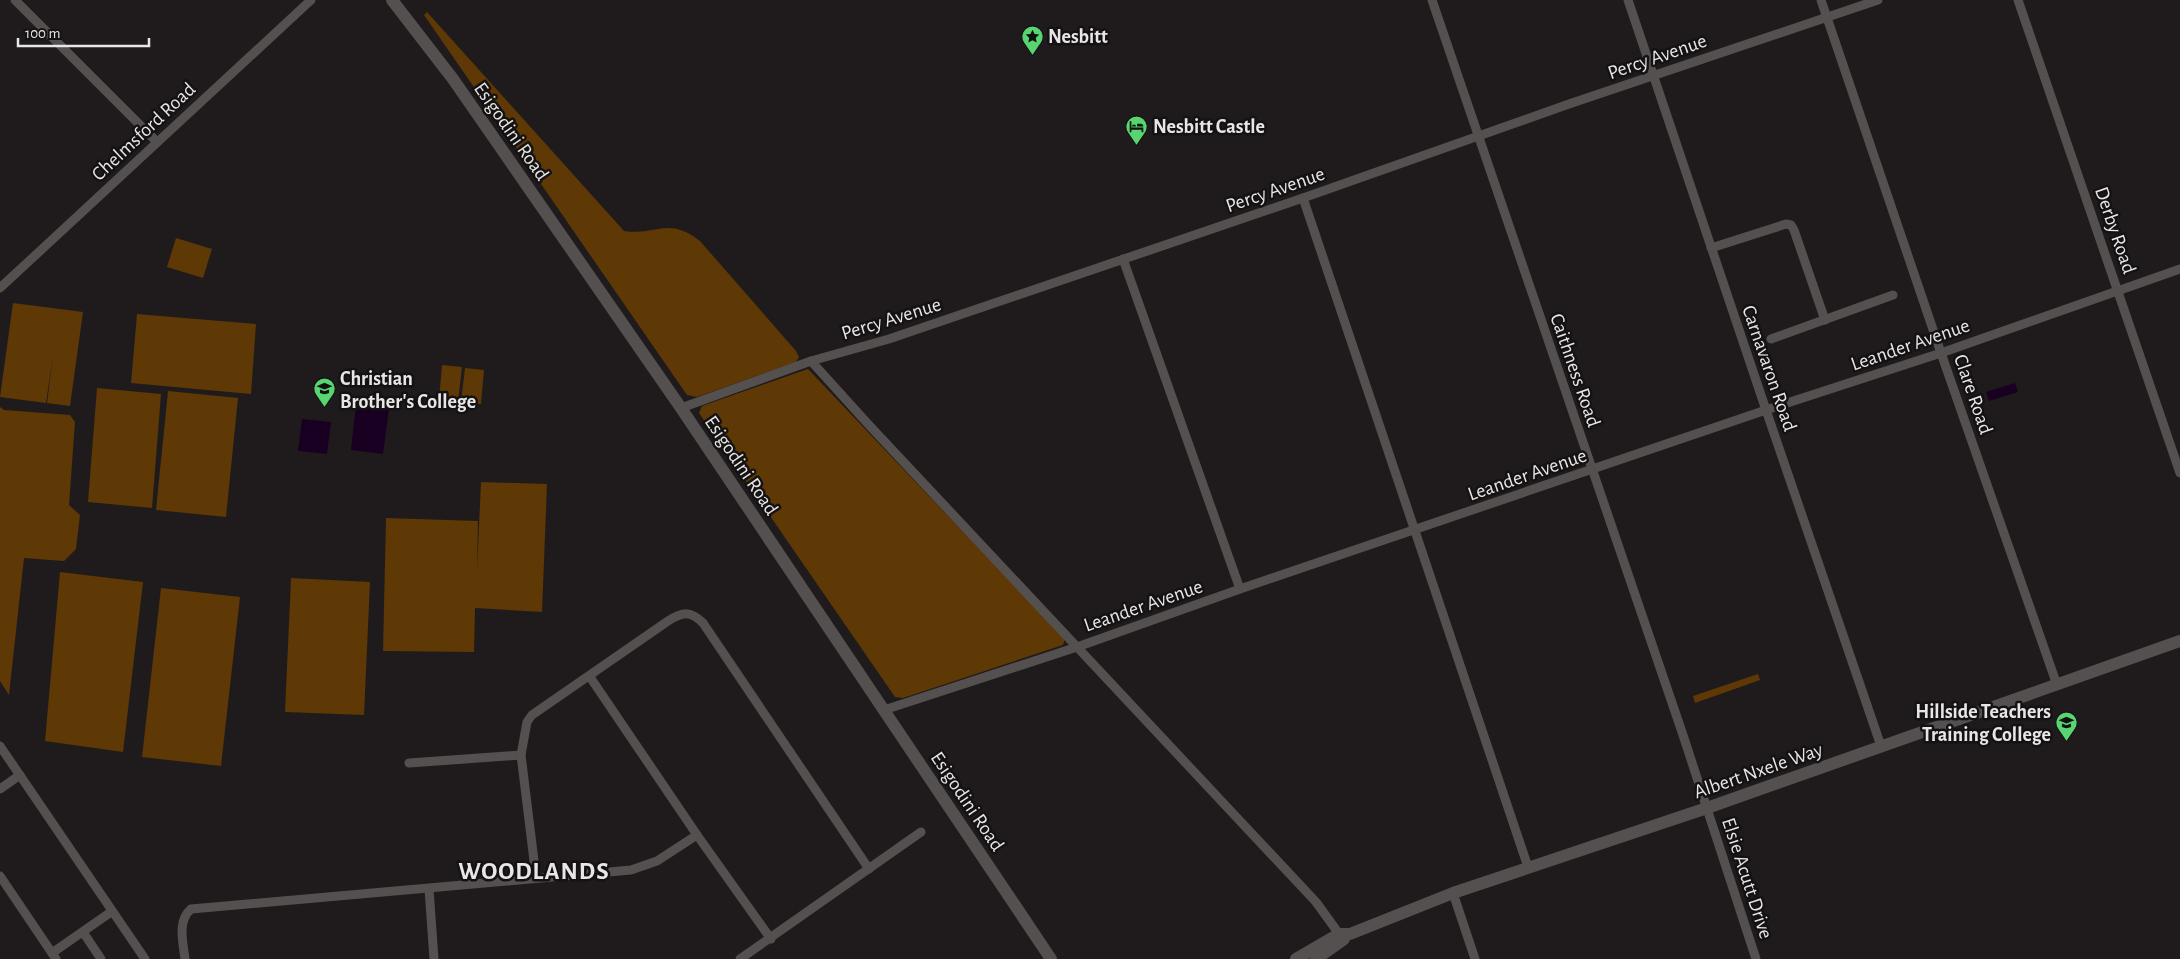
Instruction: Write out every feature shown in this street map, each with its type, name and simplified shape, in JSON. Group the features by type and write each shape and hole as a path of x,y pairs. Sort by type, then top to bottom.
{"main road":[{"name":"Esigodini Road","path":"392,0 453,79 682,408 1051,959"},
{"name":"Albert Nxele Way","path":"1296,959 1344,936 1453,893 1707,808 2180,641"},
{"name":"Albert Nxele Way","path":"1316,959 1344,936"}],"street":[{"path":"15,0 157,142"},
{"name":"Chelmsford Road","path":"0,288 311,0"},
{"name":"Caithness Road","path":"1432,0 1707,808"},
{"name":"Carnavaron Road","path":"1628,0 1766,410 1882,746"},
{"name":"Clare Road","path":"1822,0 1941,353 2058,685"},
{"name":"Percy Avenue","path":"682,408 811,361 889,339 1878,0"},
{"name":"Derby Road","path":"2018,0 2180,472"},
{"path":"1303,198 1528,867"},
{"path":"1711,248 1786,224 1791,225 1824,320"},
{"path":"1123,259 1240,589"},
{"name":"Leander Avenue","path":"884,710 1077,647 1240,589 1766,410 1941,353 2118,289 2180,269"},
{"path":"1771,339 1893,296"},
{"path":"811,361 874,431 1316,902 1344,936"},
{"path":"536,877 522,755 528,722 532,715 590,677 679,614 688,613 696,616 703,622 869,869"},
{"path":"590,677 697,835 771,939"},
{"path":"0,746 111,912 145,959"},
{"path":"409,763 522,755"},
{"path":"0,789 20,775"},
{"name":"Elsie Acutt Drive","path":"1707,808 1756,959"},
{"path":"740,959 921,832"},
{"path":"185,959 182,927 186,914 192,909 631,870 645,867 697,835"},
{"path":"0,876 54,956 111,912"},
{"path":"429,889 434,959"},
{"path":"1453,893 1474,959"},
{"path":"83,932 101,959"}],"shaded area":[{"path":"427,12 624,231 636,232 670,228 689,234 700,241 796,351 799,357 796,362 697,397 687,395 424,15"},
{"path":"176,238 212,249 203,278 167,267"},
{"path":"13,303 83,312 70,406 47,403 53,356 46,403 0,397"},
{"path":"137,314 256,324 251,394 131,383"},
{"path":"442,365 462,367 458,401 439,400"},
{"path":"465,368 484,370 481,404 461,402"},
{"path":"808,369 1065,639 1063,645 903,698 895,697 699,413 702,406"},
{"path":"2015,383 2018,392 1989,401 1986,392"},
{"path":"97,388 161,394 152,508 88,502"},
{"path":"168,391 238,398 226,517 156,510"},
{"path":"356,405 389,409 383,454 351,450"},
{"path":"0,407 4,410 70,415 75,422 69,505 80,515 76,549 64,561 24,558 9,695 0,681"},
{"path":"302,419 331,422 327,454 298,451"},
{"path":"481,482 547,484 542,612 475,608 474,652 383,651 386,518 478,521 477,570"},
{"path":"60,572 143,582 123,752 45,741"},
{"path":"291,578 370,582 364,715 285,712"},
{"path":"161,588 240,597 221,766 142,757"},
{"path":"1758,674 1760,680 1695,703 1693,696"}],"place":[{"name":"Nesbitt","path":"1032,55"},
{"name":"Nesbitt Castle","path":"1137,145"},
{"name":"Christian Brother's College","path":"324,408"},
{"name":"Hillside Teachers Training College","path":"2067,742"}],"district":[{"name":"WOODLANDS","path":"534,870"}]}
